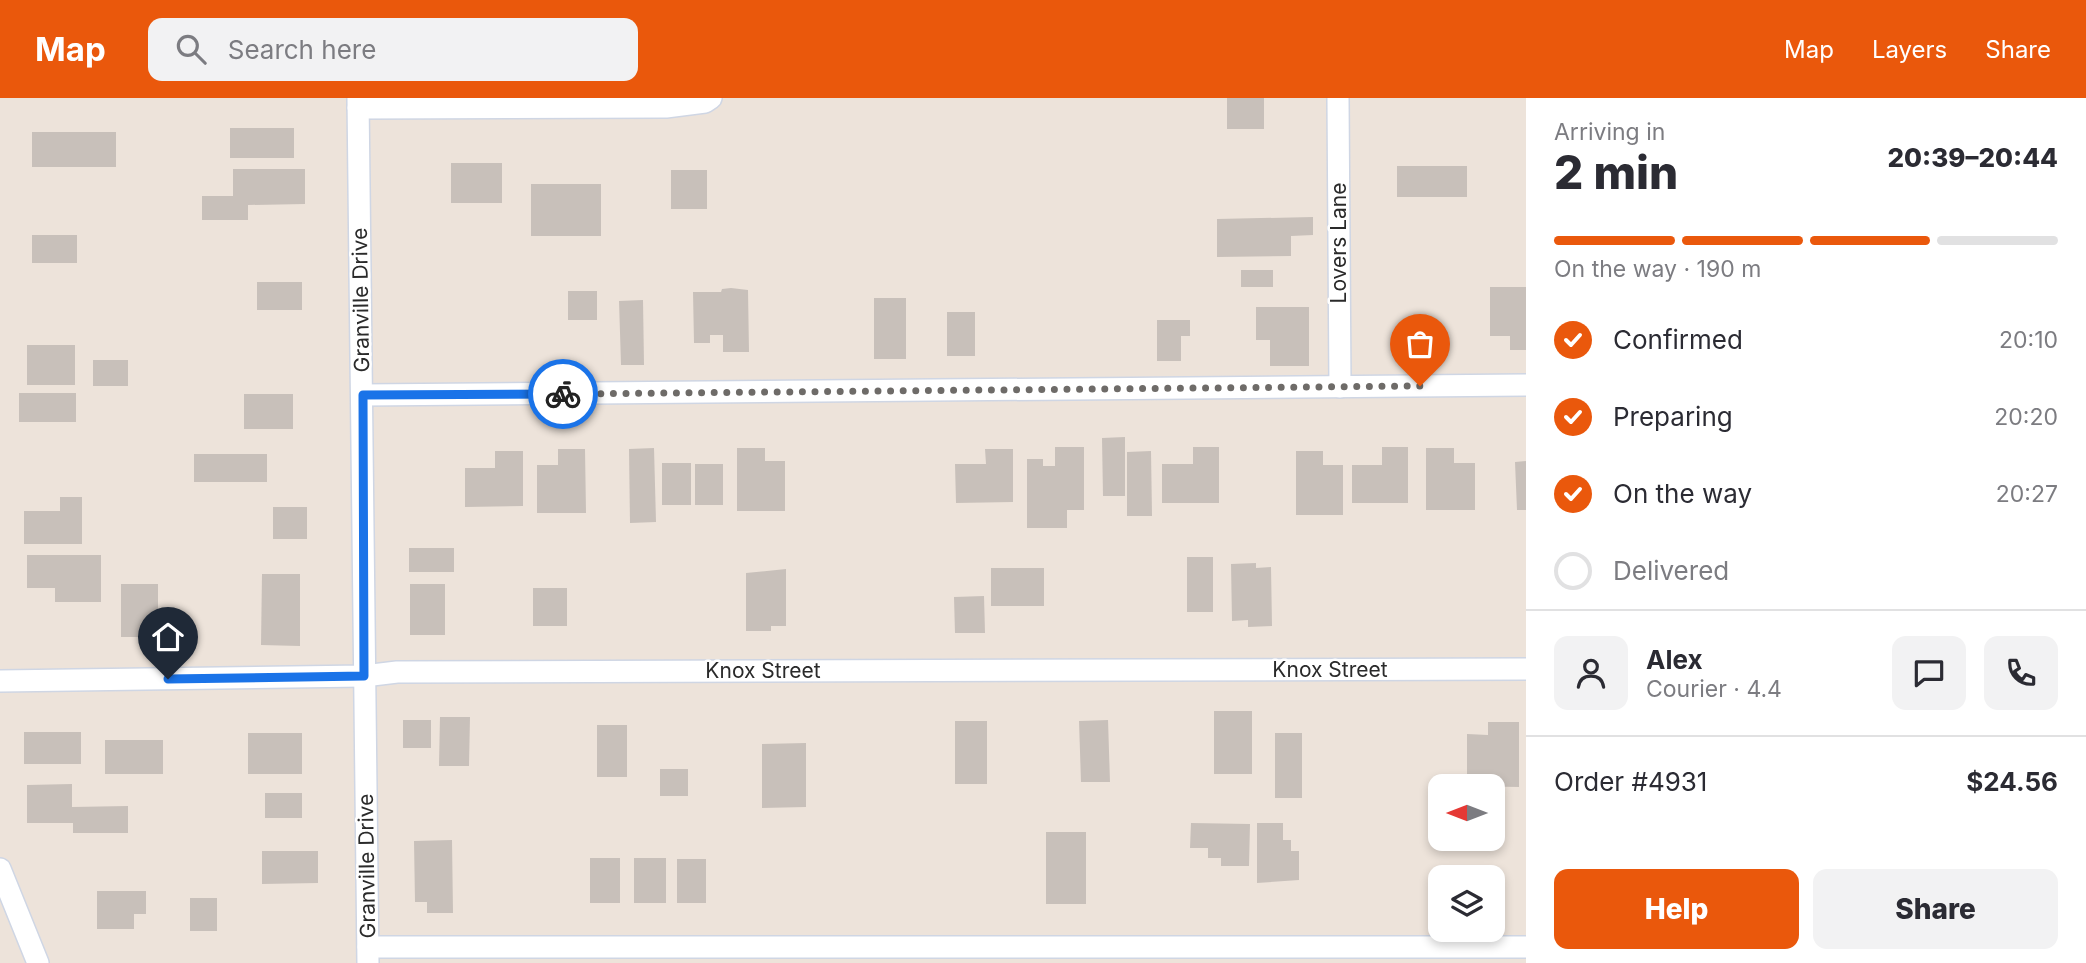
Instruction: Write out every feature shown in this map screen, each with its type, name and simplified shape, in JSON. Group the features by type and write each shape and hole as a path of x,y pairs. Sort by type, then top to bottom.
{"street":[{"path":"358,103 666,107 705,102 712,98"},
{"name":"Lovers Lane","path":"1338,98 1340,387"},
{"name":"Granville Drive","path":"358,103 368,955"},
{"path":"363,395 1526,385"},
{"name":"Knox Street","path":"0,681 364,676 397,672 1526,669"},
{"path":"0,869 38,963"},
{"path":"368,955 1526,947"}],"building":[{"path":"1227,98 1264,98 1264,129 1227,129"},
{"path":"230,128 294,128 294,158 230,158"},
{"path":"32,132 116,132 116,167 32,167"},
{"path":"451,163 502,163 502,203 451,203"},
{"path":"1397,166 1467,166 1467,197 1397,197"},
{"path":"233,169 305,169 305,204 248,205 248,220 202,220 202,196 233,196"},
{"path":"671,170 707,170 707,209 671,209"},
{"path":"531,184 601,184 601,236 531,236"},
{"path":"1313,217 1313,235 1291,236 1291,256 1217,257 1217,219"},
{"path":"32,235 77,235 77,263 32,263"},
{"path":"1241,270 1273,270 1273,287 1241,287"},
{"path":"257,282 302,282 302,310 257,310"},
{"path":"1490,287 1526,287 1526,350 1510,350 1510,336 1490,336"},
{"path":"722,289 748,290 749,352 723,352 723,335 710,335 710,343 694,343 693,292 721,292"},
{"path":"568,291 597,291 597,320 568,320"},
{"path":"874,298 906,298 906,359 874,359"},
{"path":"643,300 644,365 621,365 619,301"},
{"path":"1256,307 1309,307 1309,366 1270,366 1270,340 1256,340"},
{"path":"947,312 975,312 975,356 947,356"},
{"path":"1157,320 1190,320 1190,336 1181,336 1181,361 1157,361"},
{"path":"27,345 75,345 75,385 27,385"},
{"path":"93,360 128,360 128,386 93,386"},
{"path":"19,393 76,393 76,422 19,422"},
{"path":"244,394 293,394 293,429 244,429"},
{"path":"1125,437 1125,496 1103,496 1102,438"},
{"path":"1055,447 1084,447 1084,510 1067,510 1067,528 1027,528 1027,459 1043,459 1043,466 1055,466"},
{"path":"1193,447 1219,447 1219,503 1162,503 1162,464 1193,464"},
{"path":"1382,447 1408,447 1408,503 1352,503 1352,465 1382,465"},
{"path":"654,448 656,522 630,523 629,449"},
{"path":"737,448 765,448 765,461 785,461 785,511 737,511"},
{"path":"1426,448 1454,448 1454,463 1475,463 1475,510 1426,510"},
{"path":"558,449 585,449 586,513 537,513 537,465 558,465"},
{"path":"985,449 1013,449 1013,502 956,503 955,464 986,464"},
{"path":"495,451 523,451 523,506 465,507 465,468 495,468"},
{"path":"1151,451 1152,516 1127,516 1127,452"},
{"path":"1296,451 1323,451 1323,465 1343,465 1343,515 1296,515"},
{"path":"194,454 267,454 267,482 194,482"},
{"path":"1526,461 1526,510 1517,510 1515,462"},
{"path":"662,463 691,463 691,505 662,505"},
{"path":"695,464 723,464 723,505 695,505"},
{"path":"60,497 82,497 82,544 24,544 24,511 60,511"},
{"path":"273,507 307,507 307,539 273,539"},
{"path":"409,548 454,548 454,572 409,572"},
{"path":"27,555 101,555 101,602 55,602 55,588 27,588"},
{"path":"1187,557 1213,557 1213,612 1187,612"},
{"path":"1256,563 1256,568 1271,567 1272,626 1248,627 1248,620 1232,621 1231,564"},
{"path":"991,568 1044,568 1044,606 991,606"},
{"path":"786,569 786,626 771,626 771,631 746,631 746,573"},
{"path":"262,574 300,574 300,646 261,645"},
{"path":"121,584 158,584 158,637 121,637"},
{"path":"410,584 445,584 445,635 410,635"},
{"path":"533,588 567,588 567,626 533,626"},
{"path":"984,596 985,633 955,633 954,597"},
{"path":"1214,711 1252,711 1252,774 1214,774"},
{"path":"440,717 470,717 469,766 439,766"},
{"path":"403,720 431,720 431,748 403,748"},
{"path":"1108,720 1110,782 1081,782 1079,721"},
{"path":"955,721 987,721 987,784 955,784"},
{"path":"1488,722 1519,722 1519,787 1505,787 1505,774 1467,774 1467,734 1488,735"},
{"path":"597,725 627,725 627,777 597,777"},
{"path":"24,732 81,732 81,764 24,764"},
{"path":"248,733 302,733 302,774 248,774"},
{"path":"1275,733 1302,733 1302,798 1275,798"},
{"path":"105,740 163,740 163,774 105,774"},
{"path":"806,743 806,807 762,808 762,744"},
{"path":"660,769 688,769 688,796 660,796"},
{"path":"72,784 72,807 128,806 128,833 73,833 73,823 27,823 27,785"},
{"path":"265,793 302,793 302,818 265,818"},
{"path":"1191,823 1250,824 1249,866 1221,866 1221,858 1208,858 1208,848 1190,848"},
{"path":"1257,823 1283,823 1283,840 1291,840 1291,851 1299,851 1299,880 1257,883"},
{"path":"1046,832 1086,832 1086,904 1046,904"},
{"path":"452,840 453,913 427,913 427,902 415,902 414,841"},
{"path":"262,851 318,851 318,883 262,884"},
{"path":"590,858 620,858 620,903 590,903"},
{"path":"634,858 666,858 666,903 634,903"},
{"path":"677,859 706,859 706,903 677,903"},
{"path":"97,891 146,891 146,914 134,914 134,929 97,929"},
{"path":"190,898 217,898 217,931 190,931"}],"way so far":[{"path":"563,394 1420,386"}],"route":[{"path":"168,679 364,676 363,395 563,394"}]}
